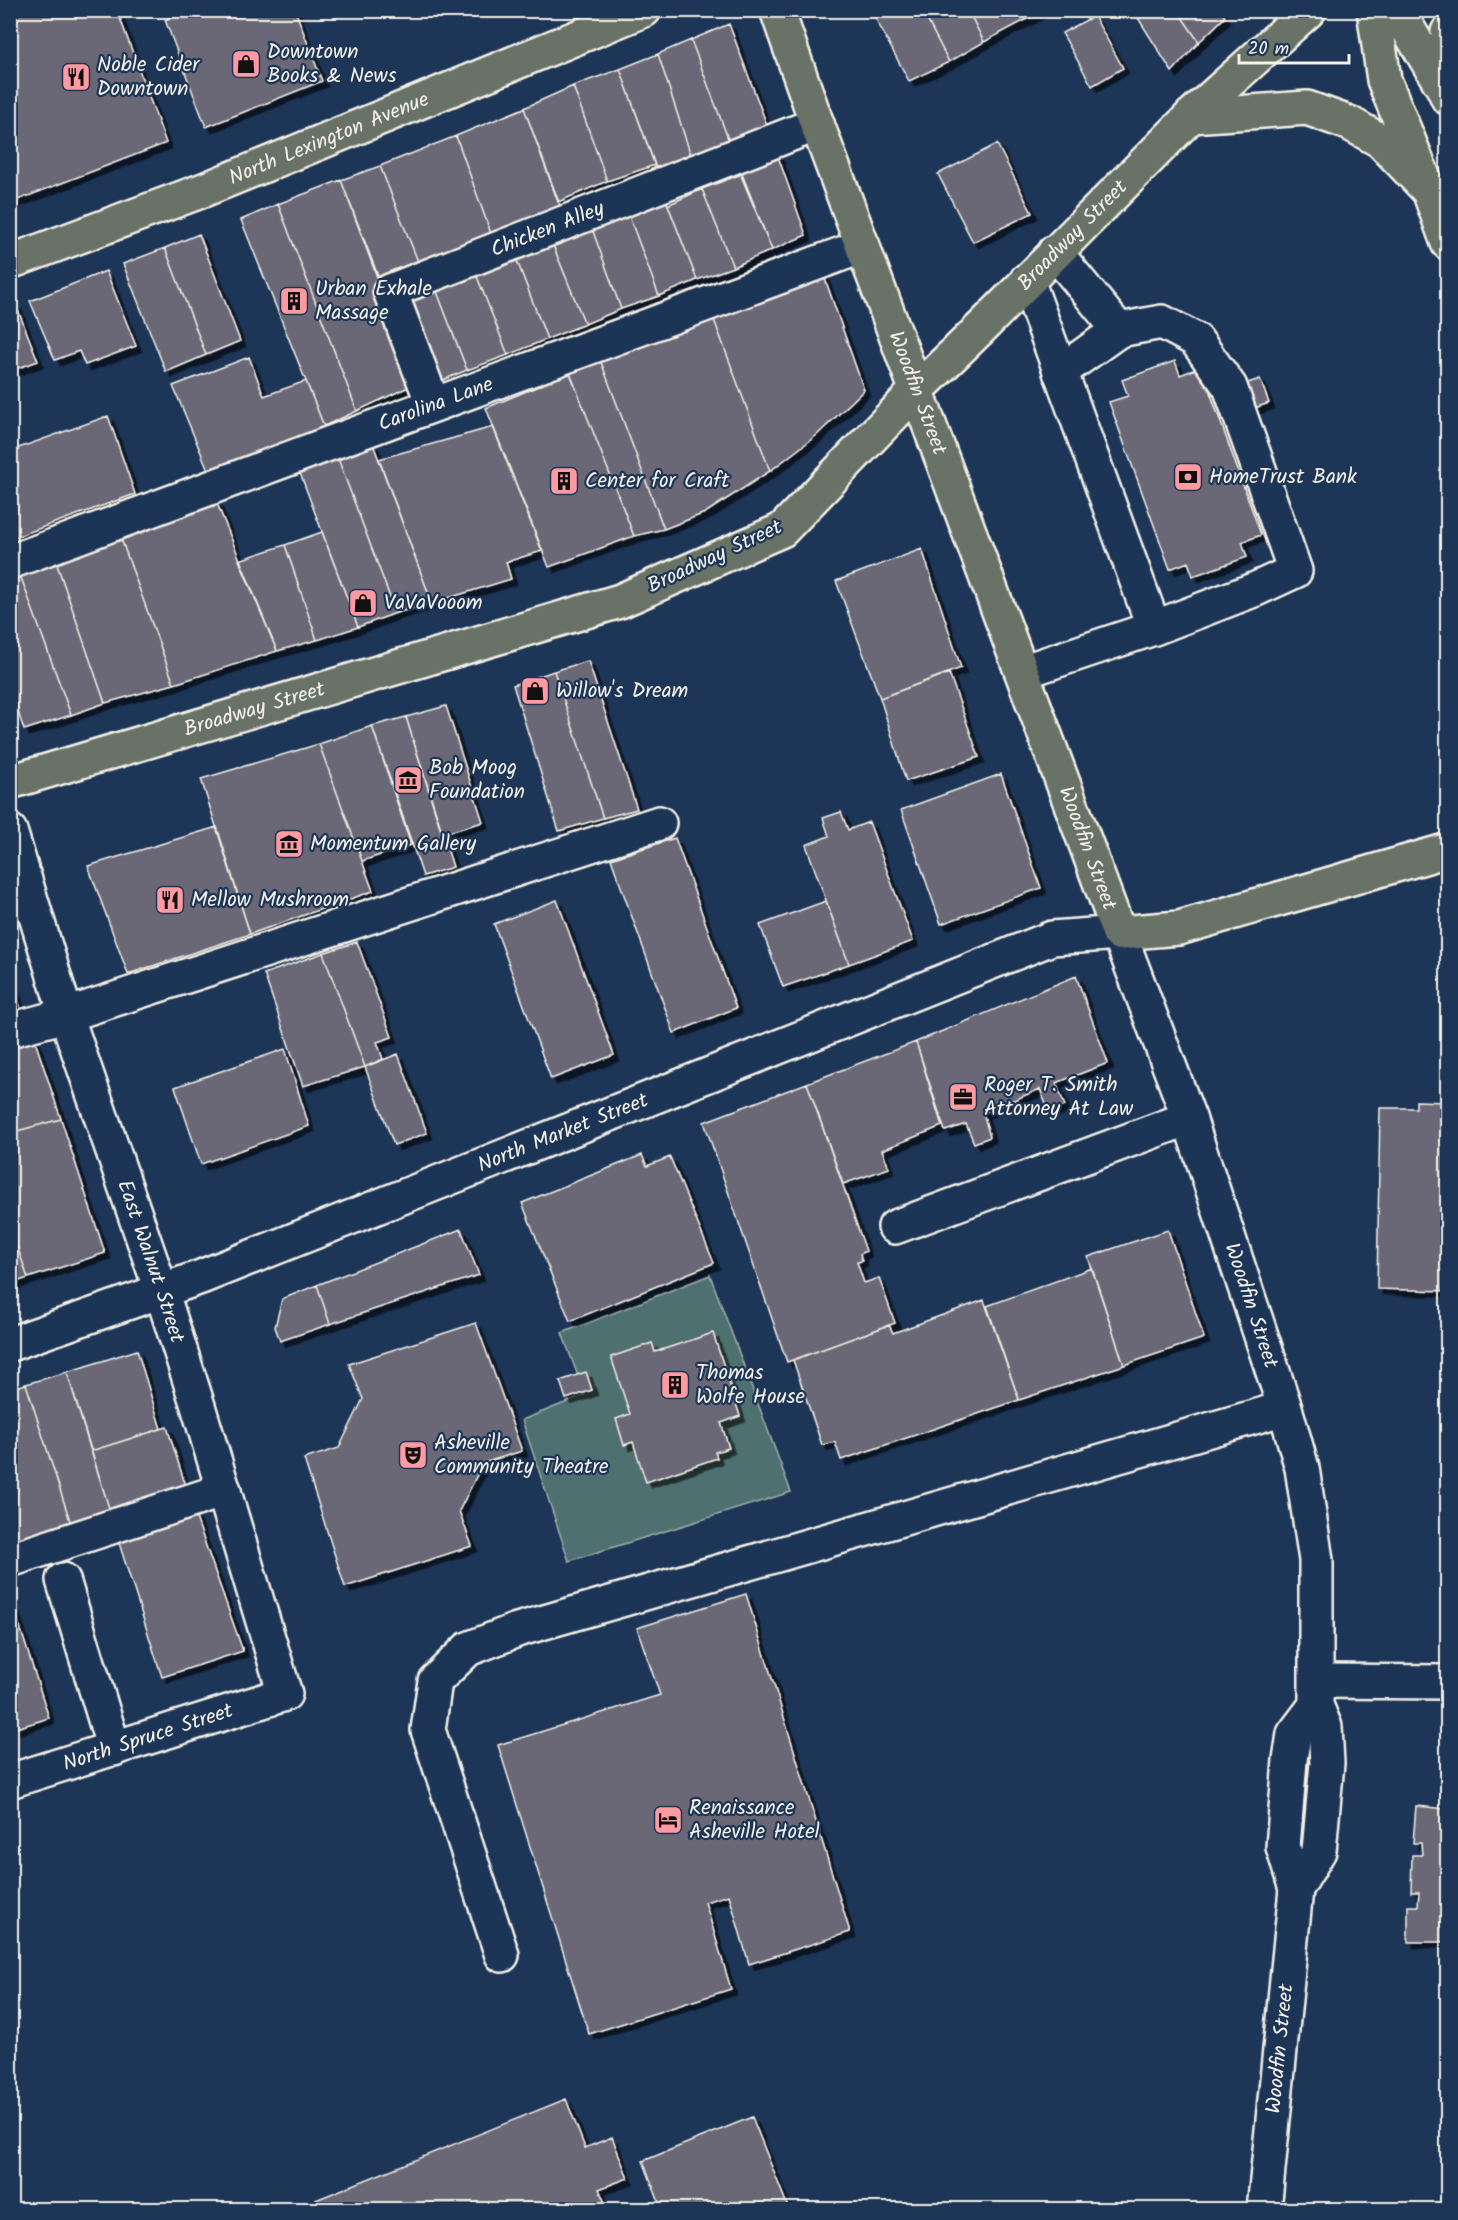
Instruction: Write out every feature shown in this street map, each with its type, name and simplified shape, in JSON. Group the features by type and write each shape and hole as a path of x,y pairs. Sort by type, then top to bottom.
{"main road":[{"name":"North Lexington Avenue","path":"10,262 201,191 644,10"},
{"name":"Woodfin Street","path":"777,10 817,124 1119,933"},
{"name":"Broadway Street","path":"10,783 630,597 782,530 917,390 1191,116 1309,10"},
{"path":"1374,10 1384,80 1448,243"},
{"path":"1397,10 1446,94"},
{"path":"1446,94 1448,32"},
{"path":"1191,116 1307,108 1349,123 1381,141 1429,191"},
{"path":"1119,933 1179,928 1448,850"}],"street":[{"name":"Chicken Alley","path":"433,404 390,291 817,124"},
{"name":"Carolina Lane","path":"10,561 863,246"},
{"path":"1055,252 1119,330"},
{"path":"1027,280 1154,628"},
{"path":"1022,672 1154,628 1256,590 1295,571 1230,387 1196,340 1162,322 1119,330 1060,372"},
{"path":"10,1030 66,1015 659,823"},
{"name":"East Walnut Street","path":"10,831 66,1015 160,1290 224,1490 285,1694"},
{"name":"Woodfin Street","path":"1119,933 1189,1118 1285,1408 1302,1468 1316,1560 1317,1693 1294,1734 1290,1760 1283,1847 1296,1889 1264,2210"},
{"name":"North Market Street","path":"10,1344 201,1277 1052,938 1119,933"},
{"path":"895,1227 1189,1118"},
{"path":"502,1955 428,1730 435,1681 468,1649 517,1630 1285,1408"},
{"path":"10,1560 224,1490"},
{"path":"63,1580 114,1749"},
{"path":"1317,1693 1448,1682"},
{"name":"North Spruce Street","path":"10,1781 285,1694"}],"green space":[{"path":"710,1275 791,1492 569,1561 522,1420 585,1395 562,1333"}],"building":[{"name":"Noble Cider Downtown","path":"10,10 117,10 166,143 10,203"},
{"path":"188,10 295,10 322,81 206,127 165,20"},
{"path":"875,10 922,10 949,62 909,81 872,12"},
{"path":"922,10 968,10 984,42 949,62"},
{"path":"968,10 1044,10 984,42"},
{"path":"1133,10 1177,10 1199,42 1172,72"},
{"path":"1177,10 1221,10 1225,17 1199,42"},
{"path":"1094,16 1123,68 1092,86 1062,33"},
{"path":"729,24 771,136 732,149 691,40"},
{"path":"691,40 732,149 694,165 658,54"},
{"path":"658,54 694,165 659,177 620,69"},
{"path":"620,69 655,165 607,181 573,86"},
{"path":"573,86 607,181 558,202 524,108"},
{"path":"524,108 564,216 494,242 456,136"},
{"path":"456,136 494,242 421,269 380,166"},
{"path":"997,144 1032,213 973,242 938,174"},
{"path":"776,151 806,235 772,250 737,166"},
{"path":"380,166 421,269 380,285 341,180"},
{"path":"742,174 772,250 733,267 702,189"},
{"path":"341,180 419,382 357,411 278,204"},
{"path":"702,189 733,267 697,280 668,205"},
{"path":"664,195 697,280 659,296 626,208"},
{"name":"Urban Exhale Massage","path":"278,204 357,411 324,426 241,220"},
{"path":"626,208 659,296 621,309 590,223"},
{"path":"590,223 621,309 585,324 550,238"},
{"path":"199,234 240,341 206,355 165,248"},
{"path":"550,238 585,324 547,339 514,253"},
{"path":"165,248 206,355 166,372 123,264"},
{"path":"514,253 547,339 508,355 474,269"},
{"path":"474,269 508,355 467,370 434,284"},
{"path":"106,271 136,346 85,365 79,351 55,360 30,301"},
{"path":"823,273 864,390 817,435 770,471 713,317"},
{"path":"434,284 467,370 438,382 408,305 416,289"},
{"path":"16,305 38,361 10,371 10,307"},
{"path":"713,317 770,471 705,513 664,529 601,362"},
{"path":"249,357 264,396 306,381 324,426 209,472 173,386"},
{"name":"HomeTrust Bank","path":"1175,361 1180,375 1201,367 1261,535 1242,542 1247,557 1193,576 1188,562 1170,569 1109,402 1128,396 1122,380"},
{"path":"601,362 664,529 634,536 570,373"},
{"name":"Center for Craft","path":"570,373 634,536 549,567 486,408"},
{"path":"1260,379 1269,403 1220,420 1211,395"},
{"path":"108,416 135,494 10,539 10,451"},
{"path":"493,427 542,551 506,562 511,579 432,603 379,459"},
{"path":"373,444 432,603 396,613 337,456"},
{"path":"337,456 396,613 358,627 300,473"},
{"path":"216,501 277,651 174,684 120,536"},
{"path":"322,532 358,627 317,640 285,545"},
{"path":"120,536 174,684 105,703 55,559"},
{"path":"285,545 317,640 277,651 239,560"},
{"path":"922,549 961,668 880,698 836,581"},
{"path":"55,559 105,703 71,715 19,572"},
{"path":"19,572 71,715 24,730 10,688 10,575"},
{"path":"588,661 637,809 603,818 554,671"},
{"path":"554,671 603,818 559,831 513,685"},
{"path":"949,673 979,757 906,781 880,698"},
{"path":"446,706 483,822 442,834 406,717"},
{"name":"Bob Moog Foundation","path":"406,717 453,867 423,876 372,726"},
{"path":"372,726 411,845 362,861 319,744"},
{"name":"Momentum Gallery","path":"319,744 373,891 250,934 201,779"},
{"path":"1001,774 1041,888 941,924 901,810"},
{"path":"841,812 848,830 869,822 913,941 849,964 806,845 829,836 823,818"},
{"name":"Mellow Mushroom","path":"217,827 250,934 128,974 88,866"},
{"path":"675,838 736,1008 674,1033 611,859"},
{"path":"557,900 614,1055 551,1079 494,924"},
{"path":"826,901 849,964 783,987 760,925"},
{"path":"357,942 392,1037 377,1042 383,1059 365,1067 323,953"},
{"path":"323,953 365,1067 303,1086 264,974"},
{"path":"1076,976 1108,1063 1056,1083 1065,1106 1049,1112 1040,1089 983,1113 990,1137 974,1143 966,1124 945,1131 916,1042"},
{"path":"10,978 20,1006 10,1009"},
{"path":"34,1038 61,1119 10,1133 10,1045"},
{"path":"916,1042 942,1126 882,1150 889,1168 843,1184 807,1083"},
{"path":"285,1049 309,1126 201,1164 175,1087"},
{"path":"398,1054 427,1133 394,1145 365,1067"},
{"path":"807,1083 866,1251 860,1254 862,1261 857,1262 864,1283 879,1278 895,1323 787,1362 704,1122"},
{"path":"1416,1101 1448,1102 1448,1291 1377,1289 1380,1108 1416,1108"},
{"path":"61,1119 105,1253 28,1278 10,1225 10,1133"},
{"path":"642,1155 647,1166 670,1157 714,1263 570,1321 522,1203"},
{"path":"10,1225 28,1278 10,1284"},
{"path":"461,1229 479,1275 330,1324 317,1285"},
{"path":"1168,1230 1204,1338 1124,1365 1088,1257"},
{"path":"1092,1268 1124,1365 1019,1400 987,1306"},
{"path":"317,1285 330,1324 280,1341 275,1327 282,1299"},
{"path":"984,1300 1019,1400 841,1460 835,1442 822,1445 793,1360 889,1325 893,1333"},
{"name":"Asheville Community Theatre","path":"476,1323 522,1451 483,1463 459,1511 472,1546 345,1587 304,1459 339,1448 363,1399 349,1364"},
{"name":"Thomas Wolfe House","path":"713,1333 740,1416 721,1423 729,1448 715,1452 717,1458 646,1482 633,1442 624,1445 616,1419 630,1414 611,1357 652,1343 655,1352"},
{"path":"137,1350 161,1429 91,1451 67,1372"},
{"path":"67,1372 110,1511 71,1524 26,1384"},
{"path":"586,1372 592,1390 566,1399 560,1381"},
{"path":"26,1384 71,1524 10,1543 10,1389"},
{"path":"167,1427 186,1487 110,1511 91,1451"},
{"path":"195,1515 243,1651 162,1677 118,1540"},
{"name":"Renaissance Asheville Hotel","path":"746,1594 850,1932 749,1964 729,1895 705,1902 731,1989 589,2034 498,1745 660,1695 637,1628"},
{"path":"10,1596 49,1718 10,1730"},
{"path":"1416,1806 1448,1809 1448,1942 1408,1942 1408,1906 1418,1906 1419,1892 1411,1892 1412,1855 1422,1855 1421,1843 1413,1843"},
{"path":"566,2099 585,2148 612,2137 628,2178 599,2189 608,2210 291,2210"},
{"path":"752,2117 789,2210 662,2210 643,2161"}],"place":[{"name":"Downtown Books & News","path":"246,64"},
{"name":"Noble Cider Downtown","path":"76,77"},
{"name":"Urban Exhale Massage","path":"294,301"},
{"name":"HomeTrust Bank","path":"1188,477"},
{"name":"Center for Craft","path":"564,481"},
{"name":"VaVaVooom","path":"363,603"},
{"name":"Willow's Dream","path":"535,691"},
{"name":"Bob Moog Foundation","path":"408,780"},
{"name":"Momentum Gallery","path":"289,844"},
{"name":"Mellow Mushroom","path":"170,900"},
{"name":"Roger T. Smith Attorney At Law","path":"963,1097"},
{"name":"Thomas Wolfe House","path":"675,1385"},
{"name":"Asheville Community Theatre","path":"413,1455"},
{"name":"Renaissance Asheville Hotel","path":"668,1820"}]}
